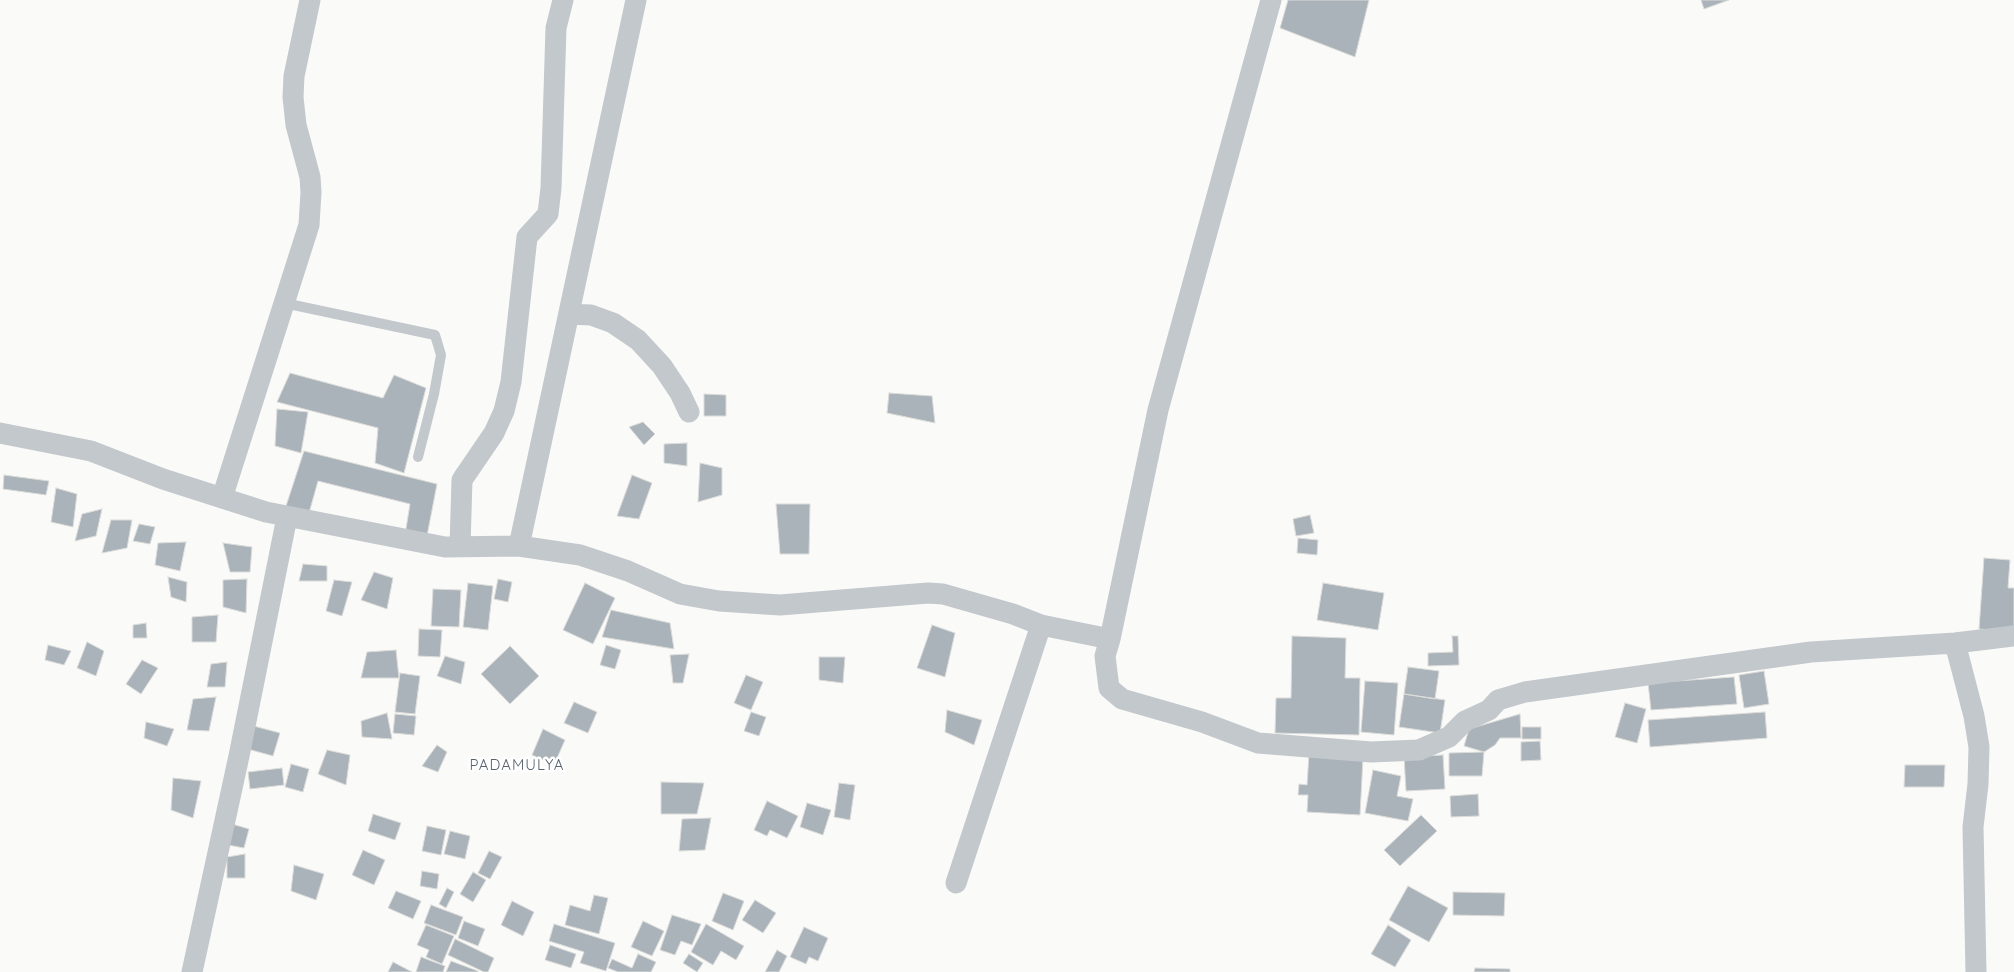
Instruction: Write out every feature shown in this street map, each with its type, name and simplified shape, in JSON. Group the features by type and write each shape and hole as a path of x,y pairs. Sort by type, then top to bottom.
{"street":[{"path":"222,498 305,237 310,211 310,177 296,125 293,97 294,76 310,0"},
{"path":"460,547 462,480 494,433 504,411 511,382 527,238 548,214 551,188 556,28 563,0"},
{"path":"519,546 636,0"},
{"path":"1271,0 1158,410 1105,656 1109,688 1122,699 1202,722 1258,743 1371,752 1419,750 1449,737 1464,722 1489,710 1498,700 1525,692 1811,652 1955,643 2014,636"},
{"path":"569,314 591,315 613,323 638,340 662,366 680,393 689,412"},
{"path":"0,433 91,451 163,479 287,517 445,547 519,546 580,554 628,571 680,594 719,601 780,606 928,593 944,594 1041,625 1110,639"},
{"path":"192,972 239,756 287,517"},
{"path":"956,883 1041,625"},
{"path":"1955,643 1974,716 1979,747 1978,784 1972,827 1976,972"}],"lane":[{"path":"284,303 436,335 441,355 434,394 418,457"}],"building":[{"path":"1288,0 1369,0 1355,57 1280,28"},
{"path":"1701,0 1729,0 1704,9"},
{"path":"290,373 383,398 394,375 426,388 404,473 375,463 378,428 277,402"},
{"path":"889,393 932,396 935,423 887,413"},
{"path":"704,394 726,395 726,416 704,416"},
{"path":"277,409 308,412 301,453 275,446"},
{"path":"643,422 655,434 644,445 629,427"},
{"path":"687,443 687,466 664,463 664,444"},
{"path":"304,451 437,484 426,541 405,535 410,504 318,481 309,513 286,506"},
{"path":"700,463 722,468 722,495 698,502"},
{"path":"4,475 49,481 46,495 3,489"},
{"path":"632,475 652,483 639,519 617,516"},
{"path":"56,488 77,494 73,527 51,522"},
{"path":"776,504 810,504 809,554 780,554"},
{"path":"102,509 96,536 75,541 82,514"},
{"path":"1310,515 1314,533 1296,536 1293,519"},
{"path":"111,520 132,520 127,548 102,553"},
{"path":"139,524 155,527 150,544 133,541"},
{"path":"1298,538 1318,540 1317,555 1297,553"},
{"path":"186,542 180,571 155,565 158,543"},
{"path":"223,543 252,547 250,572 230,572"},
{"path":"1984,558 2010,560 2008,588 2014,588 2014,632 1979,629"},
{"path":"303,564 327,566 327,581 299,581"},
{"path":"374,572 393,578 387,609 361,600"},
{"path":"168,577 187,582 186,602 171,597"},
{"path":"247,579 246,613 223,607 223,580"},
{"path":"498,579 512,582 508,602 494,599"},
{"path":"334,580 352,582 342,616 326,611"},
{"path":"468,583 493,586 488,630 463,627"},
{"path":"585,583 615,598 593,644 563,630"},
{"path":"1323,583 1384,593 1378,630 1317,620"},
{"path":"433,589 461,590 459,627 431,626"},
{"path":"611,610 670,623 674,649 602,637"},
{"path":"218,615 216,642 192,642 192,617"},
{"path":"146,623 147,638 133,638 133,625"},
{"path":"932,625 955,633 945,677 917,668"},
{"path":"419,629 442,630 440,657 418,656"},
{"path":"1292,636 1346,638 1345,678 1360,678 1359,735 1275,733 1276,698 1291,698"},
{"path":"1452,636 1458,636 1459,665 1428,666 1428,653 1453,652"},
{"path":"87,642 104,651 96,676 77,668"},
{"path":"48,645 71,651 64,665 45,660"},
{"path":"606,645 621,650 615,669 600,665"},
{"path":"510,646 539,676 510,704 481,674"},
{"path":"396,650 399,678 361,678 367,652"},
{"path":"689,654 683,683 673,683 670,655"},
{"path":"445,656 465,662 461,684 437,676"},
{"path":"819,657 845,657 843,683 819,680"},
{"path":"142,660 158,668 141,694 126,684"},
{"path":"227,662 225,687 207,687 211,664"},
{"path":"1408,667 1439,671 1435,699 1404,694"},
{"path":"1764,671 1769,704 1744,708 1739,675"},
{"path":"400,673 420,676 415,714 395,712"},
{"path":"746,675 763,682 751,710 734,703"},
{"path":"1734,677 1737,704 1651,710 1648,683"},
{"path":"1365,681 1398,683 1394,735 1361,732"},
{"path":"1404,694 1445,700 1440,733 1399,727"},
{"path":"216,697 209,731 187,730 193,699"},
{"path":"574,702 597,712 588,733 564,723"},
{"path":"1625,703 1646,709 1637,743 1615,737"},
{"path":"947,710 982,720 974,745 945,732"},
{"path":"751,712 766,717 759,736 744,731"},
{"path":"1765,712 1767,738 1650,747 1648,720"},
{"path":"387,713 392,739 362,737 361,721"},
{"path":"395,714 416,716 414,735 393,733"},
{"path":"1520,714 1521,738 1500,738 1495,745 1484,752 1464,746 1469,729"},
{"path":"146,722 174,729 167,746 144,738"},
{"path":"250,725 280,733 273,756 244,748"},
{"path":"1522,727 1541,727 1541,739 1522,739"},
{"path":"543,729 565,740 554,765 532,755"},
{"path":"1540,741 1541,760 1521,761 1521,742"},
{"path":"437,745 447,752 438,772 422,766"},
{"path":"327,750 350,755 346,785 318,774"},
{"path":"1484,752 1482,776 1449,776 1449,753"},
{"path":"1309,754 1363,758 1360,815 1307,812 1308,795 1298,795 1299,784 1307,785"},
{"path":"1443,755 1445,789 1406,791 1404,757"},
{"path":"291,764 309,769 303,792 285,787"},
{"path":"1905,765 1945,765 1944,787 1904,787"},
{"path":"282,768 284,785 250,789 248,772"},
{"path":"1373,770 1401,776 1397,796 1413,799 1408,821 1365,813"},
{"path":"173,778 201,781 193,818 171,810"},
{"path":"661,782 704,783 697,814 661,814"},
{"path":"839,783 855,785 850,820 834,817"},
{"path":"1478,794 1479,816 1451,817 1450,796"},
{"path":"767,801 798,816 787,838 770,830 767,836 754,830"},
{"path":"807,803 831,810 823,835 800,827"},
{"path":"373,814 401,823 395,840 368,831"},
{"path":"1421,815 1437,831 1400,866 1384,850"},
{"path":"711,818 705,850 679,851 682,819"},
{"path":"232,824 249,829 244,848 228,845"},
{"path":"427,826 446,830 441,855 422,851"},
{"path":"450,831 470,836 465,859 444,854"},
{"path":"363,850 385,860 374,885 352,875"},
{"path":"489,851 502,857 490,879 478,873"},
{"path":"245,854 245,878 227,878 227,857"},
{"path":"294,865 324,874 316,900 291,891"},
{"path":"422,871 439,874 437,889 420,886"},
{"path":"473,872 486,880 473,902 460,894"},
{"path":"1408,886 1448,908 1429,942 1389,920"},
{"path":"447,888 454,892 446,908 439,904"},
{"path":"396,891 421,901 413,919 388,908"},
{"path":"1453,892 1505,893 1504,916 1453,915"},
{"path":"723,893 744,901 733,930 712,921"},
{"path":"594,895 608,898 599,934 565,925 570,905 590,911"},
{"path":"755,900 776,913 763,933 742,920"},
{"path":"512,901 534,912 523,936 501,925"},
{"path":"431,905 463,917 456,935 424,923"},
{"path":"672,915 701,924 692,945 681,941 675,955 660,950"},
{"path":"464,921 485,929 478,946 458,938"},
{"path":"643,921 664,931 652,956 631,947"},
{"path":"554,924 615,943 606,971 580,963 584,952 549,941"},
{"path":"706,924 744,946 736,960 721,951 713,965 691,952"},
{"path":"426,925 454,936 442,964 426,957 429,950 417,945"},
{"path":"1388,925 1411,940 1395,967 1371,954"},
{"path":"804,927 828,938 818,961 809,957 806,964 790,957"},
{"path":"455,939 494,958 488,972 484,972 448,955"},
{"path":"550,945 576,954 571,968 545,960"},
{"path":"777,950 787,956 779,972 765,972"},
{"path":"638,954 656,962 651,972 618,972 608,968 612,959 632,968"},
{"path":"689,954 703,963 697,972 683,963"},
{"path":"421,957 445,966 443,972 416,972"},
{"path":"451,961 478,971 478,972 446,972"},
{"path":"393,962 412,972 388,972"},
{"path":"1475,968 1510,969 1510,972 1474,972"}],"district":[{"name":"PADAMULYA","path":"517,765"}]}
